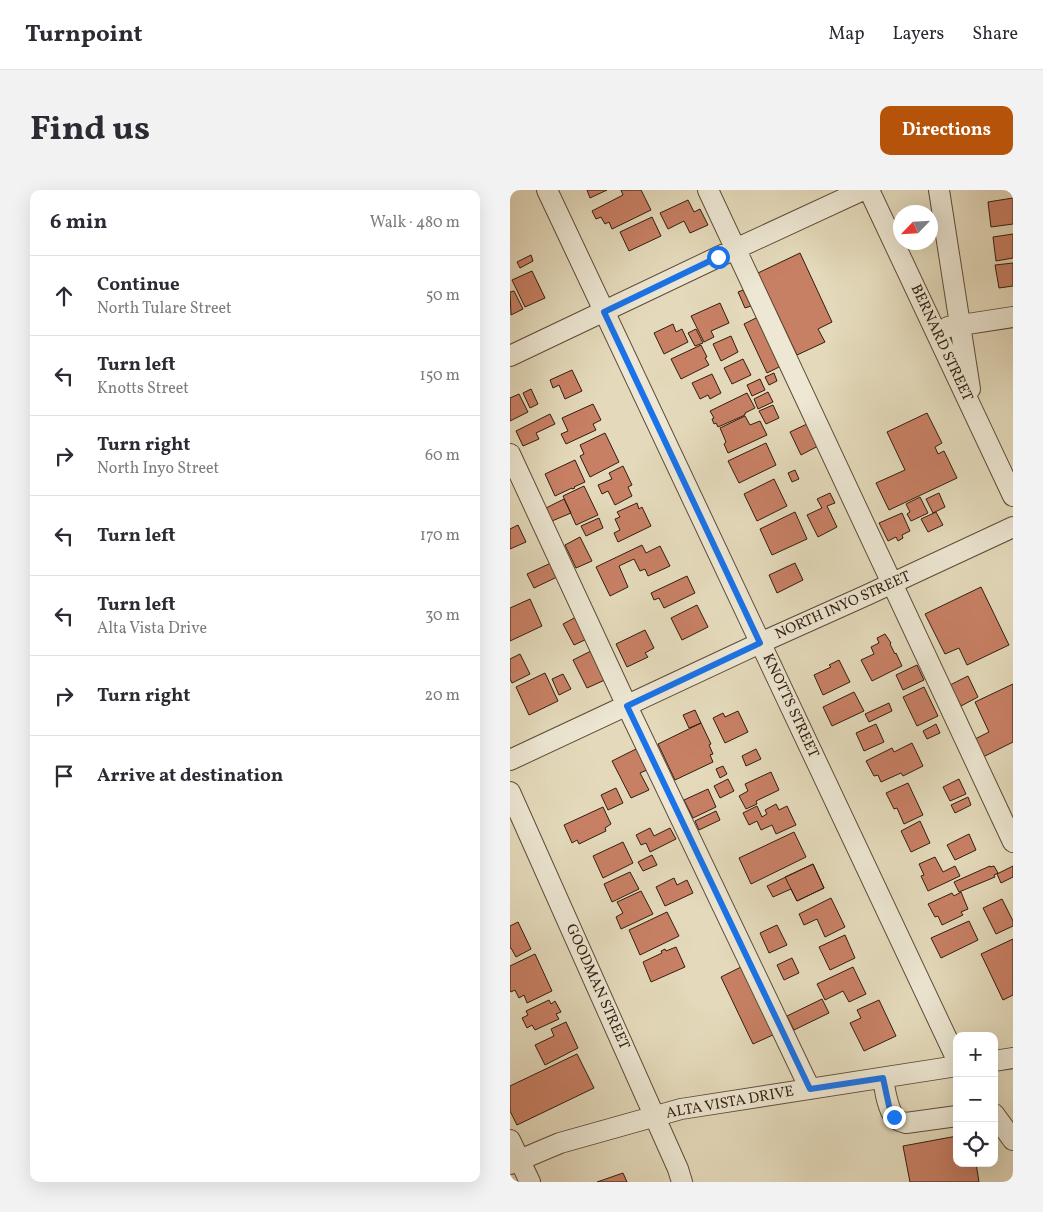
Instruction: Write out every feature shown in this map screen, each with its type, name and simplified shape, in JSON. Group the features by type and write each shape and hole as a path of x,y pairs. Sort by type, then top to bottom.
{"street":[{"name":"KNOTTS STREET","path":"547,190 953,1052"},
{"path":"708,190 1013,842"},
{"path":"510,356 863,190"},
{"name":"BERNARD STREET","path":"869,190 1013,496"},
{"path":"940,190 973,410"},
{"path":"935,329 1013,317"},
{"path":"510,454 627,706 810,1089"},
{"name":"NORTH INYO STREET","path":"510,760 760,643 1013,528"},
{"name":"GOODMAN STREET","path":"510,792 655,1116 682,1182"},
{"path":"998,1060 1013,1058"},
{"name":"ALTA VISTA DRIVE","path":"515,1161 560,1143 682,1109 953,1067"},
{"path":"883,1078 889,1106 894,1117 900,1122 906,1123 953,1117"},
{"path":"998,1119 1013,1140"},
{"path":"510,1140 515,1161 530,1182"}],"building":[{"path":"587,190 607,190 590,198"},
{"path":"621,190 641,190 651,210 612,229 609,222 605,224 601,217 596,219 592,211 623,195"},
{"path":"1013,198 1013,224 991,227 988,202"},
{"path":"688,200 694,212 700,209 708,225 690,233 684,221 668,229 660,213"},
{"path":"652,217 661,236 629,251 620,232"},
{"path":"1013,234 1013,258 996,261 993,237"},
{"path":"800,253 832,322 818,329 825,342 797,355 758,273"},
{"path":"531,255 533,261 520,268 517,262"},
{"path":"1013,263 1013,286 999,288 995,265"},
{"path":"532,271 545,298 525,307 512,280"},
{"path":"743,290 751,306 745,308 738,292"},
{"path":"514,291 523,309 511,315 510,292"},
{"path":"720,303 729,323 711,331 714,337 704,342 691,316"},
{"path":"758,317 781,366 767,373 744,324"},
{"path":"673,324 676,332 682,329 688,342 664,354 654,333"},
{"path":"696,329 703,343 695,346 688,333"},
{"path":"731,336 738,352 721,361 713,344"},
{"path":"701,345 709,365 681,379 671,359"},
{"path":"743,359 751,375 732,384 724,368"},
{"path":"572,370 582,391 565,399 559,385 553,388 550,380"},
{"path":"774,373 777,381 769,385 765,377"},
{"path":"712,374 721,393 710,399 708,395 700,399 692,383"},
{"path":"760,379 765,390 752,396 747,385"},
{"path":"531,389 538,404 530,408 523,393"},
{"path":"768,392 773,402 758,409 754,399"},
{"path":"747,393 755,408 745,413 745,415 718,427 716,423 714,424 712,419 714,418 710,411"},
{"path":"519,394 528,412 510,421 510,398"},
{"path":"593,404 601,420 593,424 596,430 566,444 561,434 568,431 562,418"},
{"path":"773,405 779,418 766,424 759,411"},
{"path":"927,413 942,443 935,447 938,454 944,451 957,478 889,510 876,483 905,470 887,432"},
{"path":"550,414 555,424 536,433 539,439 523,446 516,431"},
{"path":"745,416 750,425 760,421 767,435 728,453 720,428"},
{"path":"807,424 818,446 801,455 790,432"},
{"path":"605,433 619,462 590,477 580,456 584,454 580,445"},
{"path":"766,443 776,465 739,483 728,461"},
{"path":"575,460 585,482 555,496 545,474"},
{"path":"623,466 632,485 628,487 632,496 615,505 608,491 602,494 598,485 612,479 609,473"},
{"path":"795,470 799,479 792,482 788,473"},
{"path":"774,479 787,506 757,521 744,494"},
{"path":"584,486 598,515 576,525 563,496"},
{"path":"830,493 835,503 827,506 837,527 818,537 807,515 822,508 817,499"},
{"path":"939,493 945,507 933,513 926,499"},
{"path":"920,497 928,513 911,521 907,514 910,512 906,504"},
{"path":"564,499 571,513 552,521 546,508"},
{"path":"637,503 639,509 642,507 651,526 618,542 614,533 620,530 615,519 620,517 617,512"},
{"path":"795,512 807,539 772,555 760,529"},
{"path":"936,512 943,525 928,532 921,519"},
{"path":"902,513 910,531 902,535 903,538 898,541 896,537 888,541 879,523"},
{"path":"599,518 603,528 586,536 581,526"},
{"path":"518,525 526,542 510,549 510,529"},
{"path":"580,537 592,561 576,568 565,545"},
{"path":"642,545 646,553 660,546 670,566 648,576 645,569 640,571 634,559 619,566 628,587 610,596 596,567"},
{"path":"551,563 557,577 534,588 527,574"},
{"path":"795,563 803,580 777,593 769,575"},
{"path":"687,576 695,593 664,608 659,598 654,600 651,593"},
{"path":"981,587 1009,645 967,665 959,648 945,654 925,614"},
{"path":"530,599 542,626 510,641 510,608"},
{"path":"697,605 708,627 682,640 671,618"},
{"path":"578,616 589,638 574,645 563,624"},
{"path":"645,630 654,648 645,653 648,657 627,667 616,644"},
{"path":"885,634 902,666 872,681 861,660 874,654 871,647 879,643 877,638"},
{"path":"593,650 607,679 587,688 573,660"},
{"path":"520,654 530,674 512,683 510,679 510,659"},
{"path":"839,660 850,682 823,695 814,675 831,667 829,665"},
{"path":"917,665 924,680 903,690 896,675"},
{"path":"545,673 558,701 529,715 516,687"},
{"path":"563,674 571,689 559,695 552,679"},
{"path":"968,676 978,697 961,706 950,685"},
{"path":"1013,684 1013,742 983,757 975,739 989,732 975,702"},
{"path":"924,687 938,716 917,726 903,697"},
{"path":"854,692 864,711 832,726 823,707"},
{"path":"889,703 892,711 869,722 865,714"},
{"path":"695,710 701,723 689,728 683,715"},
{"path":"738,711 748,732 725,743 713,718 723,713 725,717"},
{"path":"701,723 711,744 709,745 713,754 710,755 713,762 675,780 658,744"},
{"path":"876,724 884,742 864,751 856,733"},
{"path":"936,724 940,733 927,739 923,731"},
{"path":"912,743 923,766 903,776 901,773 881,782 878,775 874,776 866,761 892,748 894,752"},
{"path":"636,749 647,770 640,773 649,790 631,798 612,761"},
{"path":"756,749 761,759 746,766 742,756"},
{"path":"723,766 727,774 720,778 716,769"},
{"path":"771,772 779,790 756,801 757,804 746,809 739,796 748,791 745,784"},
{"path":"728,779 734,791 720,798 714,786"},
{"path":"959,779 966,794 950,801 943,787"},
{"path":"908,783 923,815 904,824 897,808 894,809 886,793"},
{"path":"616,788 623,803 608,810 601,795"},
{"path":"708,789 716,807 693,818 684,800"},
{"path":"968,797 971,805 955,813 951,805"},
{"path":"776,804 779,810 787,806 796,825 776,834 772,825 761,830 757,821 749,825 743,813 757,806 762,817 767,814 765,810"},
{"path":"603,807 611,824 605,828 606,831 579,844 577,840 572,843 564,825"},
{"path":"716,811 720,820 699,830 695,821"},
{"path":"920,821 930,843 911,852 901,831"},
{"path":"650,828 654,836 670,828 676,839 650,852 646,843 641,845 636,835"},
{"path":"794,832 806,857 751,884 739,858"},
{"path":"969,834 976,850 955,860 947,845"},
{"path":"623,842 633,863 603,878 593,856"},
{"path":"652,855 657,865 643,871 638,862"},
{"path":"935,857 943,872 955,866 960,876 928,891 921,876 924,875 919,864"},
{"path":"813,864 824,888 797,901 785,877"},
{"path":"813,864 824,888 797,901 791,889 773,897 767,886"},
{"path":"994,866 998,873 994,875 995,877 959,892 954,882"},
{"path":"1013,866 1013,877 1001,883 997,874"},
{"path":"630,872 639,889 612,902 604,884"},
{"path":"674,878 677,885 687,880 693,893 665,906 656,887"},
{"path":"641,891 653,914 621,929 616,917 623,913 617,902"},
{"path":"961,892 968,909 961,912 963,915 942,925 938,916 935,917 928,904 952,893 954,896"},
{"path":"831,898 845,927 825,937 817,919 804,925 799,914"},
{"path":"1002,899 1013,921 1013,926 996,934 983,908"},
{"path":"667,912 679,936 640,955 629,930"},
{"path":"969,921 978,940 941,958 931,938"},
{"path":"518,922 531,949 516,957 510,948 510,926"},
{"path":"777,925 787,945 769,953 760,933"},
{"path":"845,935 855,958 830,970 819,947"},
{"path":"1013,939 1013,995 1003,1000 981,954"},
{"path":"676,947 685,967 651,982 643,962 662,953 661,951 665,949 666,951"},
{"path":"535,954 552,991 527,1003 524,995 519,998 515,990 511,992 510,990 510,966"},
{"path":"792,958 799,973 784,980 777,965"},
{"path":"743,966 775,1034 753,1044 721,977"},
{"path":"853,967 866,994 849,1002 843,991 825,1000 817,984"},
{"path":"822,999 829,1013 794,1030 787,1016"},
{"path":"549,1000 551,1004 555,1001 561,1012 556,1014 559,1019 535,1030 532,1025 527,1028 522,1018 528,1015 526,1011"},
{"path":"879,1000 896,1036 864,1051 850,1023 861,1018 857,1010"},
{"path":"566,1022 578,1048 545,1065 535,1045 554,1036 551,1029"},
{"path":"577,1054 594,1088 517,1125 510,1111 510,1086"},
{"path":"953,1137 953,1167 977,1167 979,1182 910,1182 903,1146"},
{"path":"623,1173 627,1182 597,1182"}],"route":[{"path":"718,257 604,312 760,643 627,706 810,1089 883,1078 889,1106 894,1117"}]}
